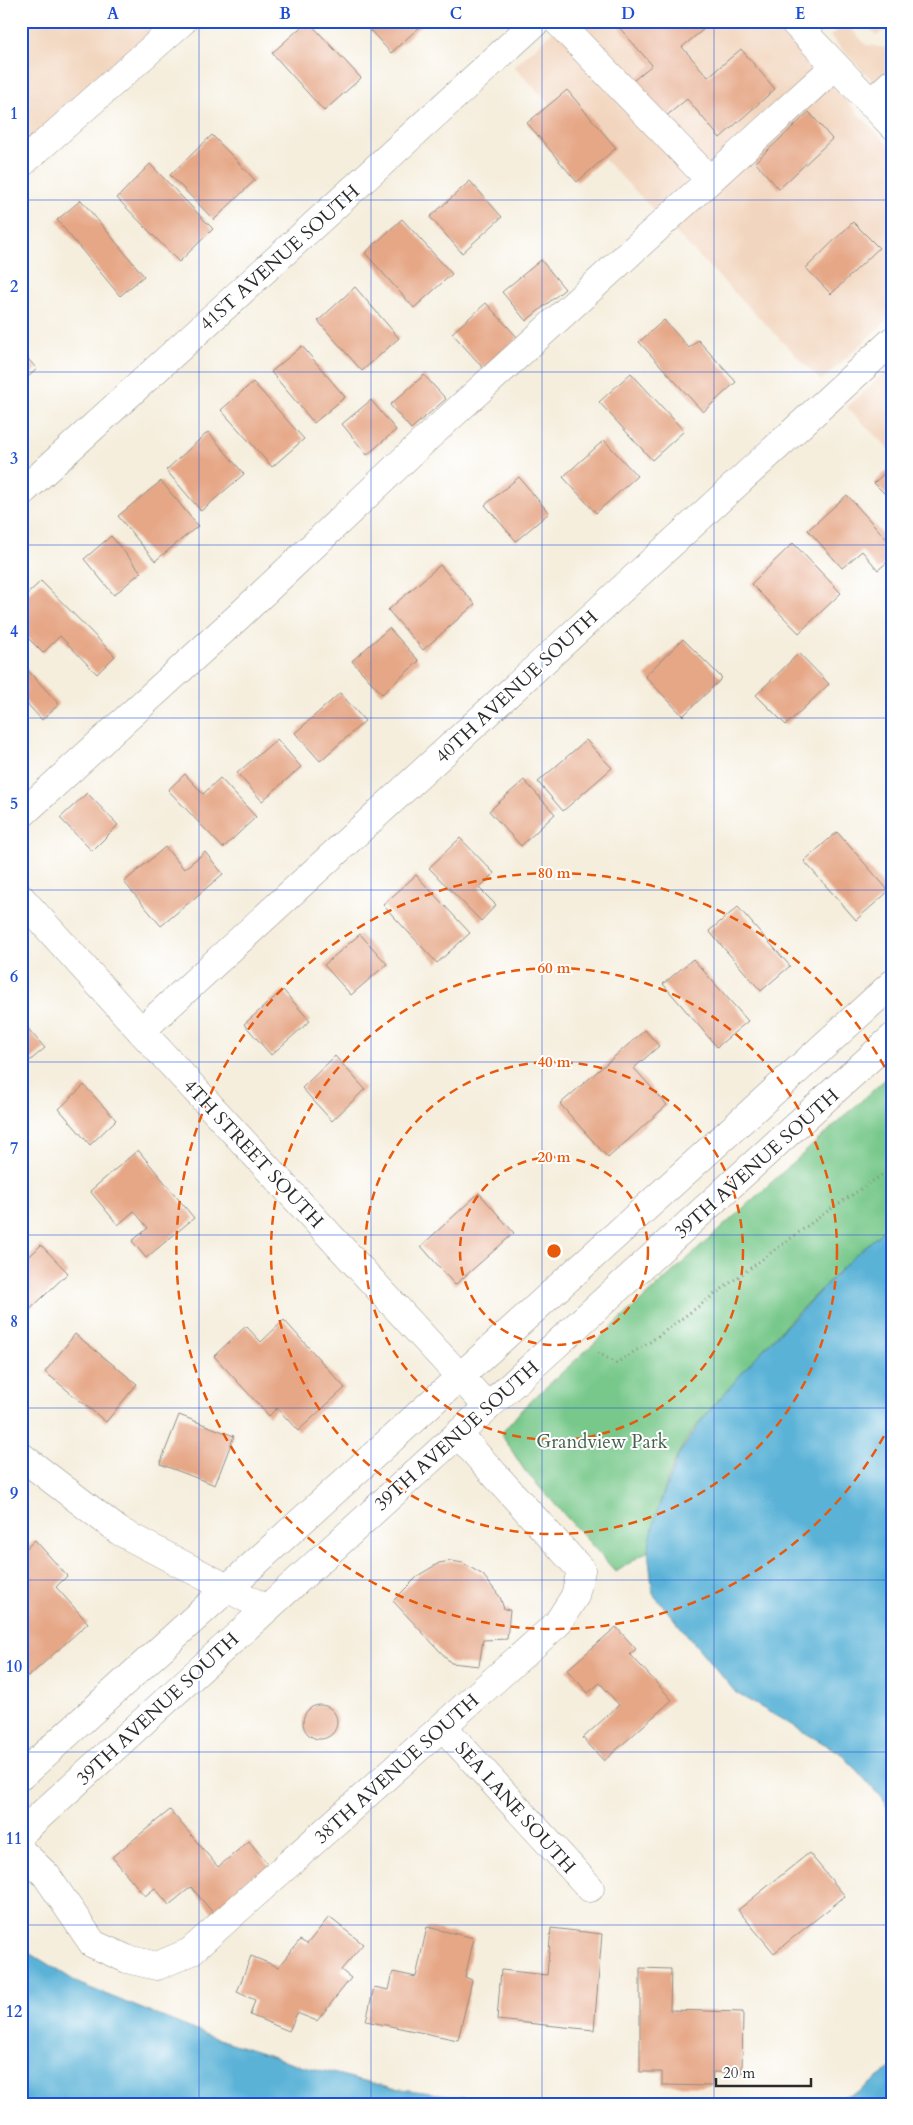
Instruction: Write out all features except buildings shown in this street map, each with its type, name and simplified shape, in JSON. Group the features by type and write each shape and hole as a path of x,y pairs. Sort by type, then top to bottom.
{"street":[{"path":"21,164 182,21"},
{"name":"41ST AVENUE SOUTH","path":"21,493 537,21"},
{"path":"558,21 710,180"},
{"path":"793,21 892,125"},
{"path":"21,815 239,616 427,438 835,66"},
{"path":"870,103 892,83"},
{"name":"40TH AVENUE SOUTH","path":"141,1031 892,341"},
{"name":"4TH STREET SOUTH","path":"21,898 488,1407"},
{"path":"21,1776 892,984"},
{"path":"859,1014 890,1044"},
{"name":"39TH AVENUE SOUTH","path":"21,1833 265,1608 890,1044"},
{"name":"38TH AVENUE SOUTH","path":"21,1851 46,1875 93,1944 127,1959 157,1966 190,1952 557,1624 575,1596 581,1570 458,1434"},
{"path":"21,1456 119,1531 265,1608"},
{"name":"SEA LANE SOUTH","path":"443,1727 590,1888"}],"path":[{"path":"598,1353 616,1363 633,1353 825,1213 892,1168"}],"shaded area":[{"path":"21,21 162,21 21,151"},
{"path":"564,21 770,21 892,149 892,316 821,381 514,67"},
{"path":"863,21 892,21 892,23 877,36"},
{"path":"846,23 866,45 887,48 892,44 892,101 829,35"},
{"path":"892,366 892,453 847,407"}],"green space":[{"name":"Grandview Park","path":"892,1073 892,1223 789,1321 696,1426 679,1453 664,1489 648,1551 616,1572 525,1471 501,1434 524,1407"}],"water":[{"path":"892,1223 892,1821 885,1802 842,1754 736,1693 653,1594 648,1551 656,1514 679,1454 702,1420 753,1360 850,1260"},
{"path":"25,1950 80,1984 212,2037 296,2064 393,2088 517,2104 21,2104 21,1951"},
{"path":"892,2067 892,2104 823,2104 859,2091"}]}
